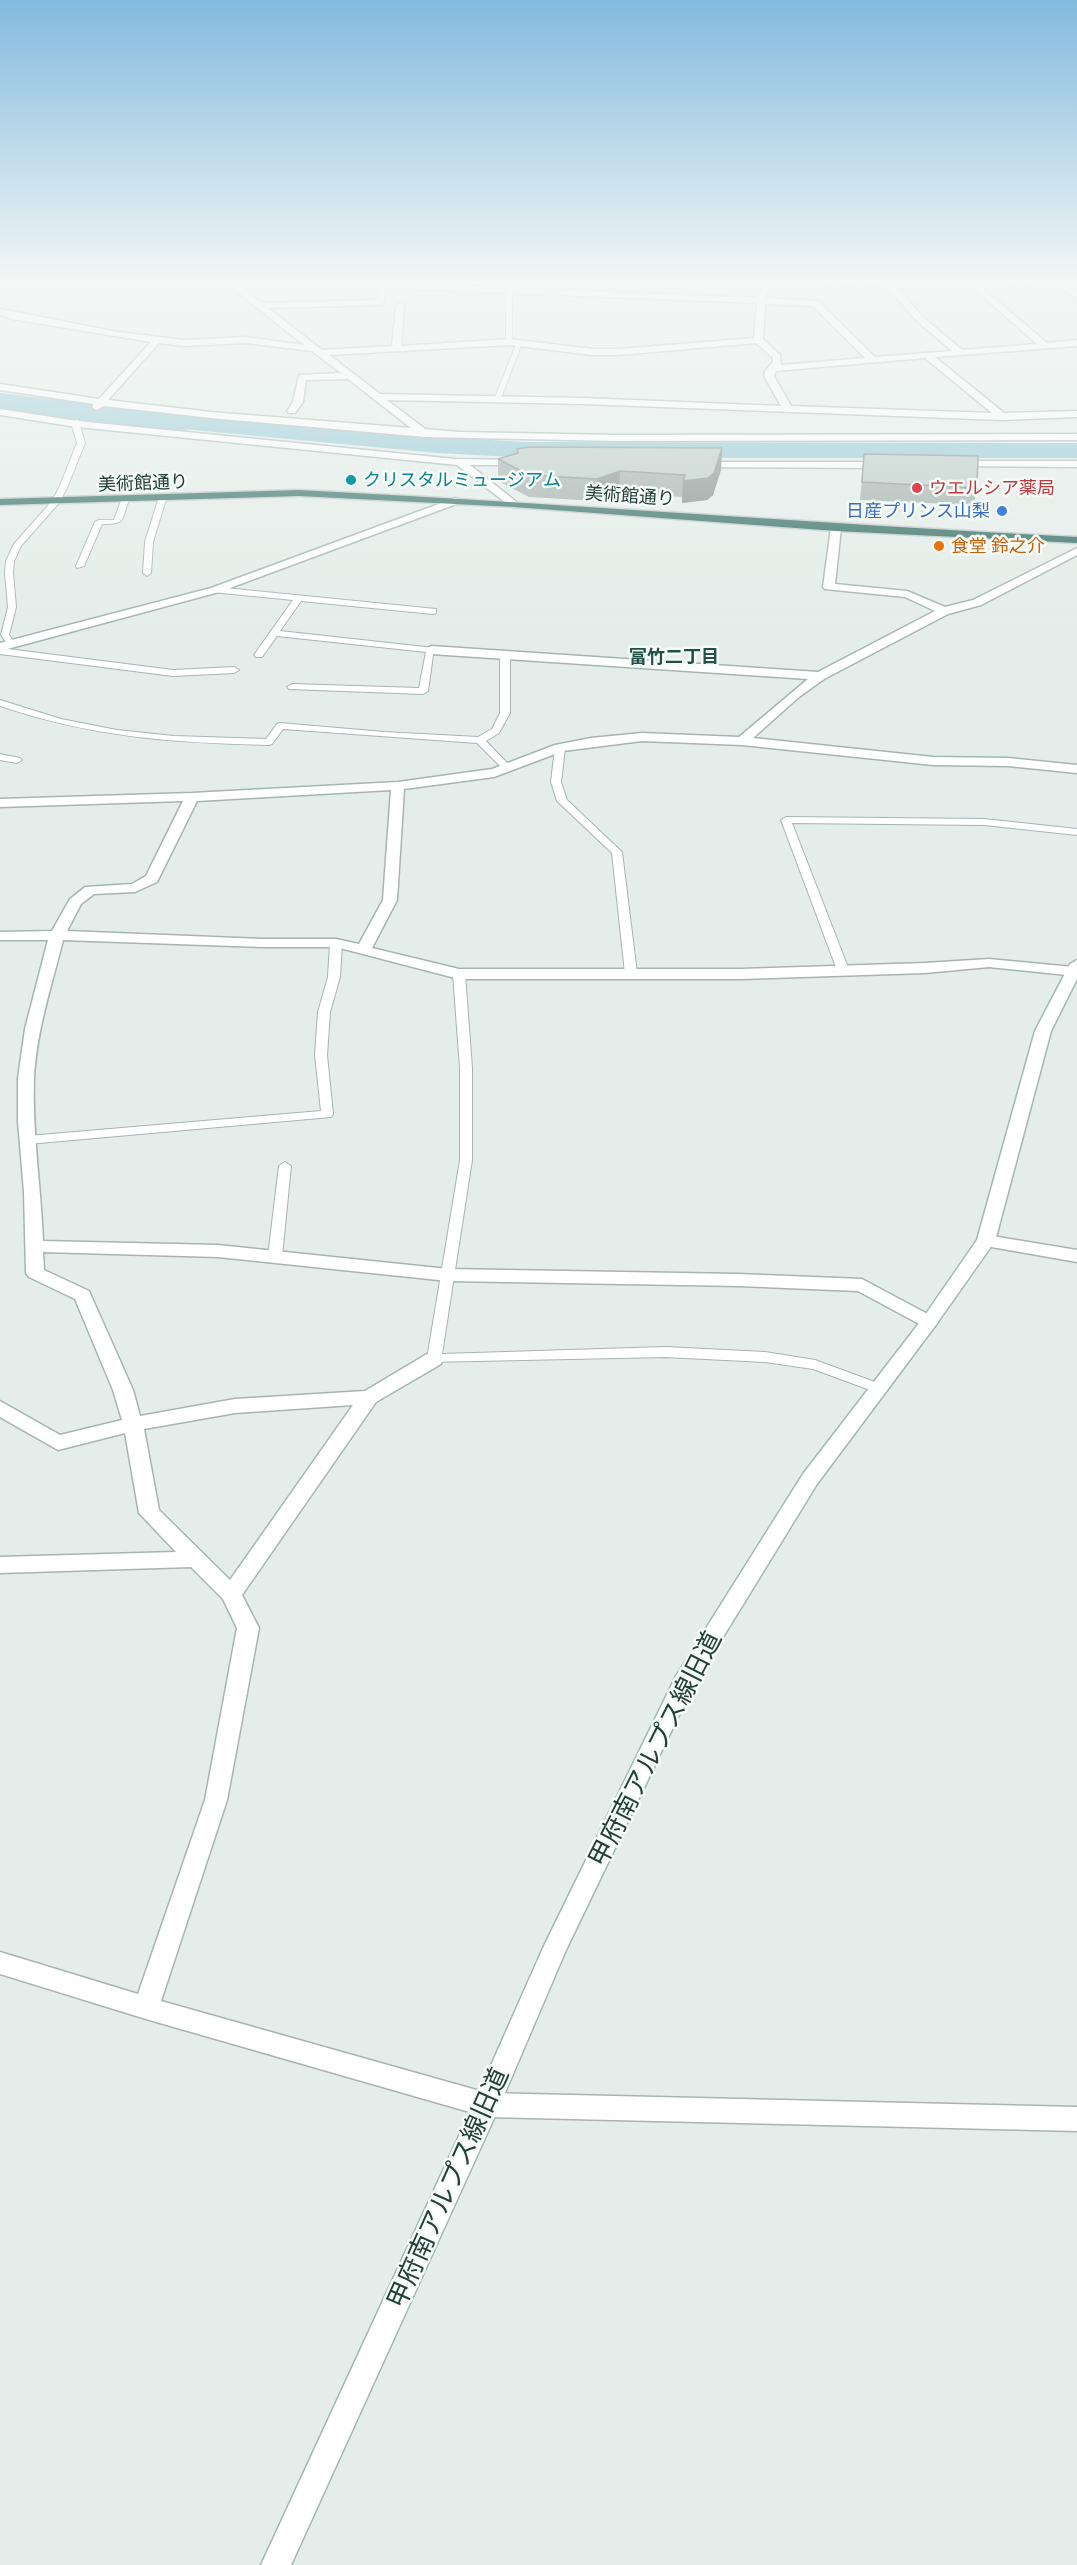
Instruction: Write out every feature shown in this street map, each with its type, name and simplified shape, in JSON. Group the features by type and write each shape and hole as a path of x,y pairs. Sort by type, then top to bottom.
{"highway":[{"name":"美術館通り","path":"0,502 299,494 514,504 836,528 1077,540"}],"street":[{"path":"62,397 432,439 1077,436"},
{"path":"78,423 108,397"},
{"path":"292,411 299,397"},
{"path":"380,397 497,398 922,416 1002,417 1077,414"},
{"path":"380,397 514,504"},
{"path":"781,397 788,409"},
{"path":"977,397 1002,417"},
{"path":"0,412 78,423 459,462 528,463"},
{"path":"936,464 1077,464"},
{"path":"690,465 901,465"},
{"path":"4,647 215,590 455,501"},
{"path":"836,528 829,587 907,594 944,611"},
{"path":"742,741 795,694 820,676 944,611 977,603 1077,551"},
{"path":"431,650 820,676"},
{"path":"0,803 192,797 398,786 494,773 560,748 591,742 642,737 742,741 933,761 1008,762 1077,769"},
{"path":"363,950 390,900 398,786"},
{"path":"146,2008 216,1800 248,1628 231,1594 149,1513 133,1424 123,1390 83,1295 35,1273 26,1078 33,1029 57,935 75,902 90,890 135,888 152,879 192,797"},
{"path":"0,936 57,935 262,943 336,943 459,974 741,974 925,968 989,963 1075,968"},
{"name":"甲府南アルプス線旧道","path":"276,2565 487,2105 555,1948 684,1682 810,1479 929,1322 986,1241 1043,1031 1075,968"},
{"path":"986,1241 1077,1256"},
{"path":"35,1246 218,1251 448,1275 740,1280 862,1285 929,1322"},
{"path":"231,1594 369,1397 434,1359"},
{"path":"0,1408 58,1443 133,1424 235,1406 369,1397"},
{"path":"0,1565 196,1559"},
{"path":"0,1963 146,2008 487,2105 1077,2119"}],"lane":[{"path":"78,423 81,443 73,458 65,485 56,501 26,536 10,560 4,579 12,607 4,647 173,673 234,670"},
{"path":"147,573 149,542 162,499"},
{"path":"80,566 99,522 117,522 125,500"},
{"path":"215,590 433,611"},
{"path":"259,656 299,597"},
{"path":"274,633 431,650 423,691 292,687"},
{"path":"0,703 116,733 190,741 269,742 280,726 480,740 496,731 504,713 505,655"},
{"path":"480,740 507,768"},
{"path":"560,748 556,782 562,801 617,852 631,973"},
{"path":"0,757 17,760"},
{"path":"843,970 786,820 984,822 1077,832"},
{"path":"28,1140 327,1114 321,1055 324,1012 334,977 336,943"},
{"path":"459,974 465,1068 466,1160 434,1359 665,1352 765,1357 815,1365 878,1388"},
{"path":"275,1256 285,1166"}],"water":[{"path":"104,405 370,433 526,442 1077,443 1077,458 532,458 438,453 86,420"}],"building":[{"path":"529,447 722,448 714,473 708,478 683,481 685,475 620,471 597,479 529,475 498,459 518,453 517,449"},
{"path":"864,454 978,456 977,488 862,482"}],"waterway":[{"path":"0,402 174,423"}],"place":[{"name":"クリスタルミュージアム","path":"351,480"},
{"name":"ウエルシア薬局","path":"917,488"},
{"name":"日産プリンス山梨","path":"1002,511"},
{"name":"食堂 鈴之介","path":"939,546"}],"district":[{"name":"富竹二丁目","path":"674,657"}]}
